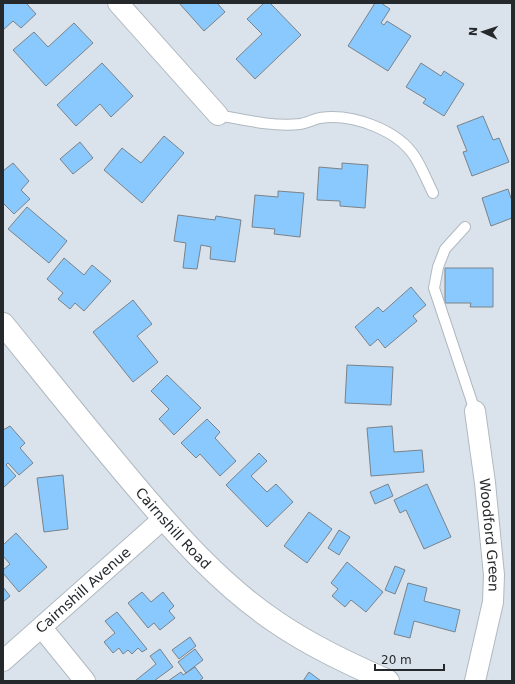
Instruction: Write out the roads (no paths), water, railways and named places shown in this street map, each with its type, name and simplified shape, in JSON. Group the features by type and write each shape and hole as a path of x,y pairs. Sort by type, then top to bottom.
{"street":[{"path":"118,3 218,115"},
{"name":"Cairnshill Road","path":"3,324 163,519 206,564 239,594 276,622 321,650 388,681"},
{"name":"Woodford Green","path":"474,411 485,483 494,575 493,602 475,681"},
{"name":"Cairnshill Avenue","path":"3,661 42,628 163,519"},
{"path":"42,628 85,681"}],"lane":[{"path":"218,115 277,124 301,124 321,118 355,119 372,124 403,142 411,152 433,193"},
{"path":"465,227 445,249 438,267 434,288 474,411"}]}
